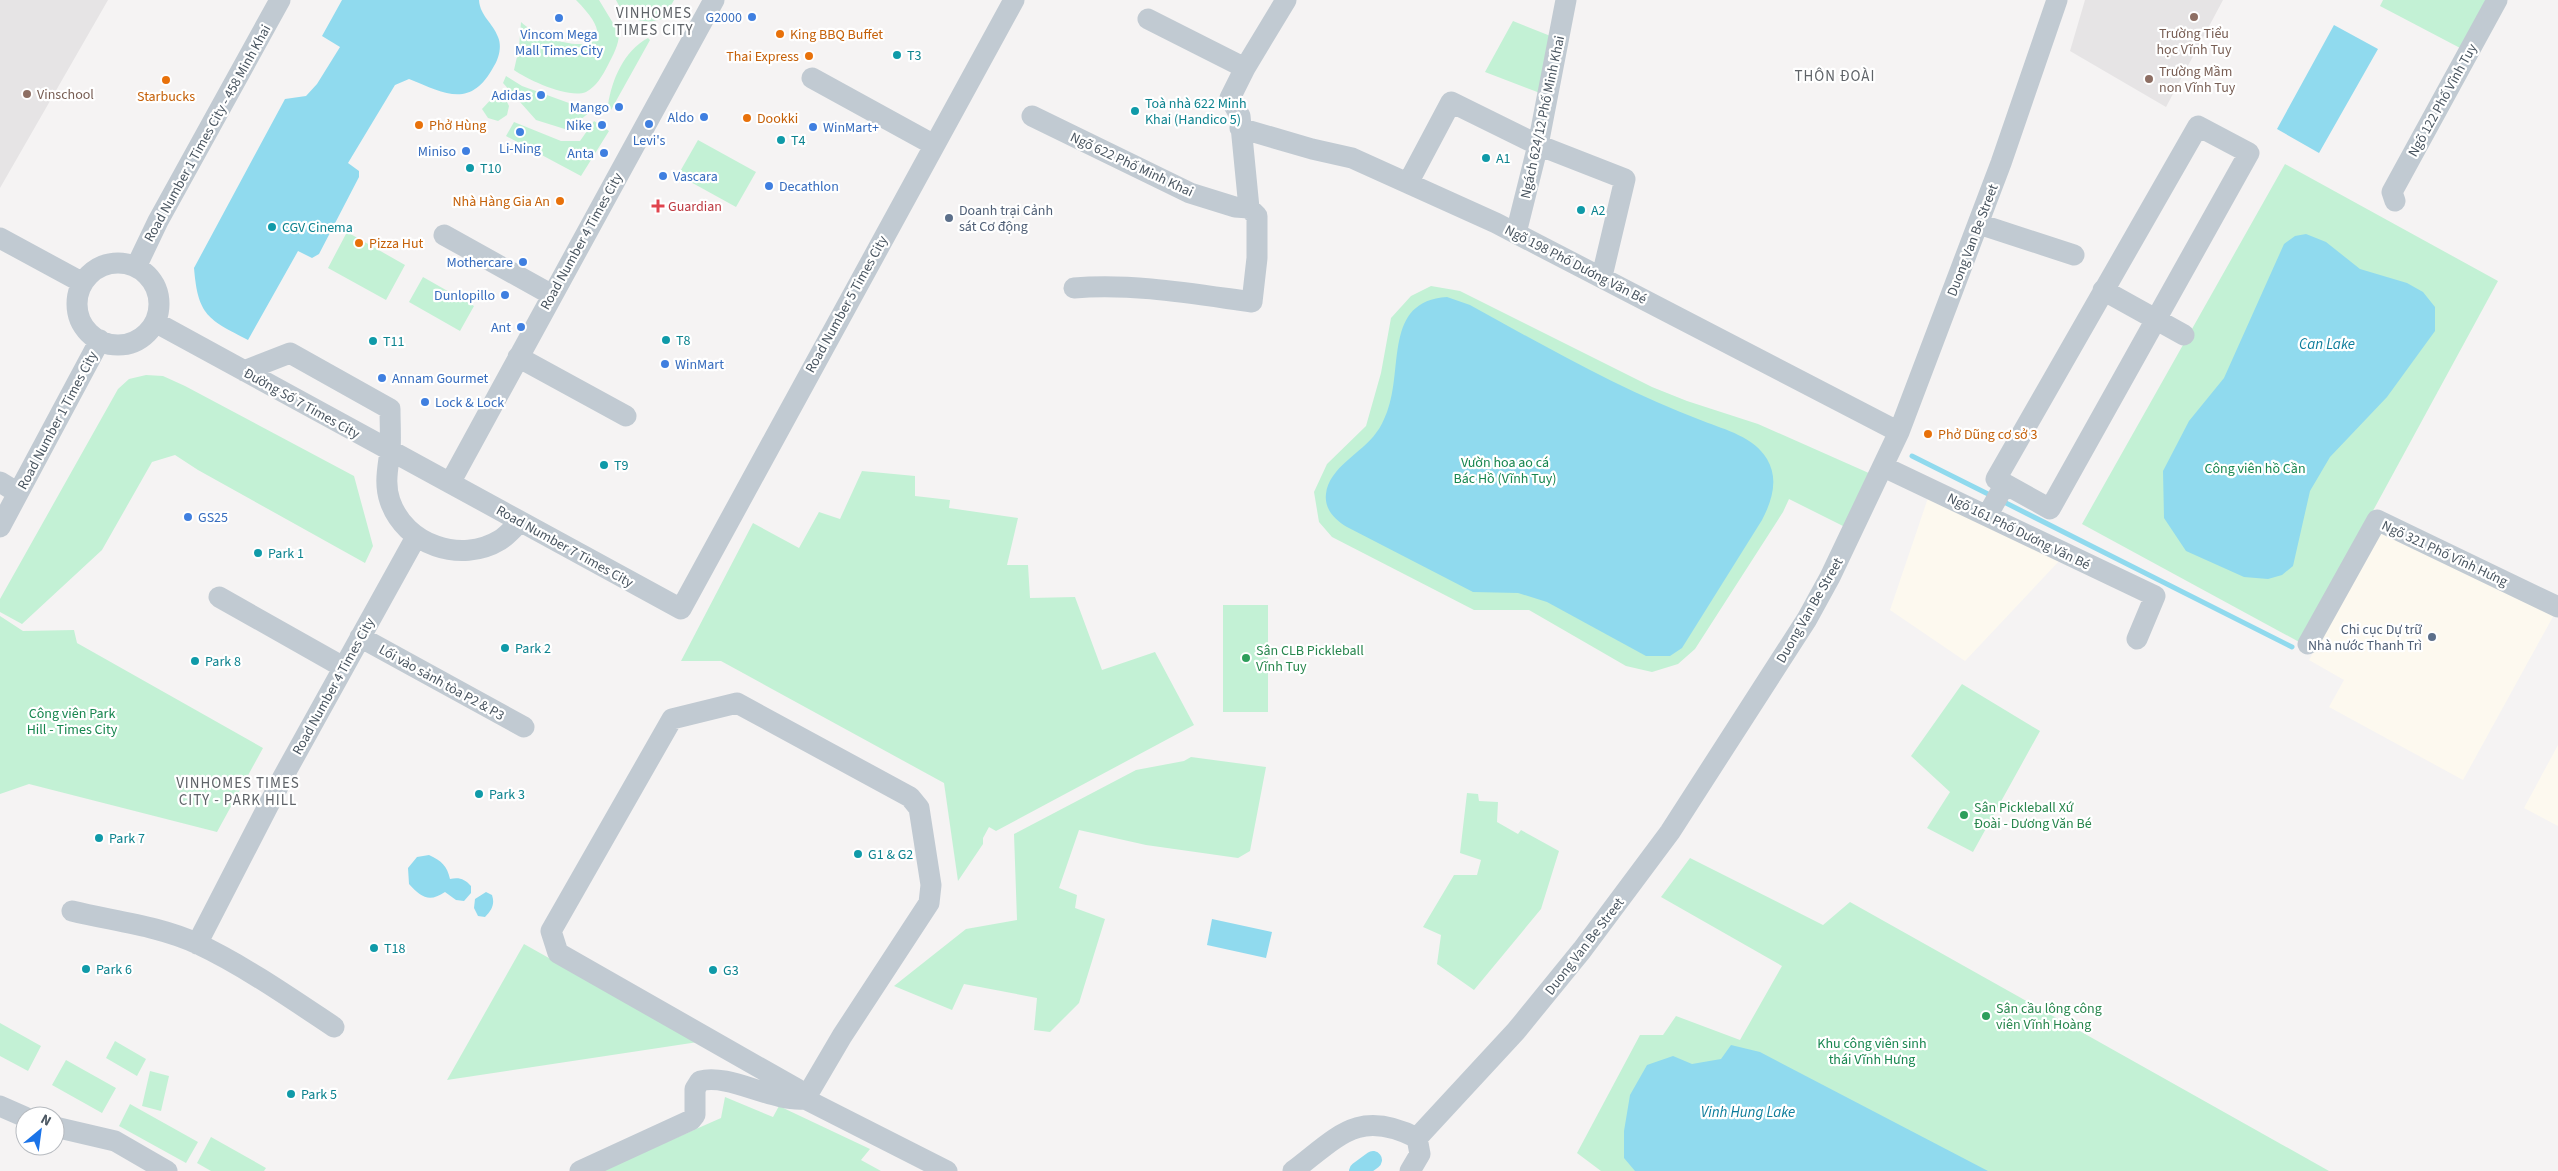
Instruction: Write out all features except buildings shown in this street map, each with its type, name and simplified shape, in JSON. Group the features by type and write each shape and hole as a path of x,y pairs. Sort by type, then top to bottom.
{"street":[{"name":"Road Number 1 Times City - 458 Minh Khai","path":"136,267 158,221 280,0"},
{"name":"Road Number 4 Times City","path":"450,483 714,0"},
{"name":"Road Number 5 Times City","path":"681,609 1014,0"},
{"path":"1074,288 1098,287 1162,291 1252,302 1257,258 1257,216 1249,208 1240,116 1230,98 1245,68 1286,0"},
{"name":"Ngách 624/12 Phố Minh Khai","path":"1516,233 1538,145 1566,0"},
{"name":"Duong Van Be Street","path":"1417,1138 1516,1031 1582,950 1675,824 1807,618 1830,577 1899,432 1979,224 2057,0"},
{"name":"Ngõ 122 Phố Vĩnh Tuy","path":"2394,201 2392,192 2497,0"},
{"path":"1148,19 1245,68"},
{"path":"812,78 934,145"},
{"path":"1408,182 1451,102 1538,145 1625,178 1602,276"},
{"name":"Ngõ 622 Phố Minh Khai","path":"1032,116 1190,193 1236,207 1249,208"},
{"path":"2198,126 2250,154 2050,509 1995,501 1996,479 2103,290 2198,126"},
{"name":"Ngõ 198 Phố Dương Văn Bé","path":"1240,128 1312,149 1352,158 1408,182 1602,276 1899,432"},
{"path":"1979,224 2074,255"},
{"path":"444,235 552,294"},
{"path":"0,238 83,283"},
{"path":"122,263 136,267 147,275 155,285 159,298 159,310 155,322 145,335 131,343 115,345 100,340 87,330 79,315 78,298 83,283 93,271 107,264 122,263"},
{"path":"2103,290 2184,335"},
{"name":"Đường Số 7 Times City","path":"155,322 450,483"},
{"name":"Road Number 1 Times City","path":"0,527 100,340"},
{"path":"244,371 290,353 390,409 390,451 385,475 390,500 402,523 416,537 446,550 475,550 501,540 520,522"},
{"path":"518,357 626,416"},
{"name":"Ngõ 161 Phố Dương Văn Bé","path":"1884,466 1995,501 2155,596 2137,639"},
{"path":"0,482 18,493"},
{"name":"Road Number 7 Times City","path":"450,483 681,609"},
{"name":"Ngõ 321 Phố Vĩnh Hưng","path":"2308,644 2377,520 2558,607"},
{"name":"Road Number 4 Times City","path":"197,944 343,667 416,537"},
{"path":"219,598 343,667"},
{"name":"Lối vào sảnh tòa P2 & P3","path":"360,637 524,727"},
{"path":"805,1099 842,1036 929,904 931,885 919,808 910,797 736,703 672,719 551,931 558,954 797,1089 805,1099 947,1171"},
{"path":"72,911 166,933 197,944 288,996 334,1027"},
{"path":"580,1171 691,1120 695,1115 695,1089 700,1081 731,1083 790,1101 805,1099"},
{"path":"0,1106 15,1113"},
{"path":"1293,1171 1350,1128 1370,1126 1397,1128 1417,1138 1420,1154 1410,1171"},
{"path":"65,1129 115,1141 167,1171"}],"shaded area":[{"name":"Vinschool","path":"0,0 108,0 0,188"},
{"name":"Trường Mầm non Vĩnh Tuy","path":"2085,0 2223,0 2166,107 2070,51"},
{"path":"1929,495 2060,560 1965,661 1890,610"},
{"name":"Chi cục Dự trữ Nhà nước Thanh Trì","path":"2381,531 2555,613 2463,780 2329,707 2344,680 2309,660"},
{"path":"2558,745 2558,826 2524,808"}],"green space":[{"path":"576,0 599,0 619,33 615,50 596,84 586,92 570,93 559,91 529,79 514,70 519,48 521,22 534,31 567,43 582,44 593,41 597,33 593,20"},
{"path":"616,0 674,0 664,18 643,21 630,17"},
{"path":"2383,0 2488,0 2462,49 2380,6"},
{"path":"1513,21 1553,37 1540,93 1485,72"},
{"path":"648,38 650,40 611,110 608,105 610,95 620,67 632,50"},
{"path":"506,76 522,86 591,111 568,130 536,120 503,83"},
{"path":"496,94 505,98 509,106 507,115 498,121 488,118 482,109"},
{"path":"594,121 609,131 581,176 506,136 514,122 561,141 580,141"},
{"path":"698,140 756,172 736,207 678,175"},
{"name":"Công viên hồ Cần","path":"2285,164 2498,281 2301,643 2082,524"},
{"path":"347,232 405,265 386,300 328,268"},
{"path":"423,277 474,306 460,331 409,302"},
{"name":"Vườn hoa ao cá Bác Hồ (Vĩnh Tuy)","path":"1431,286 1460,291 1652,387 1687,401 1758,424 1871,474 1847,528 1789,499 1783,512 1695,649 1678,664 1652,672 1626,666 1529,610 1474,610 1332,537 1319,522 1314,492 1327,464 1366,426 1381,373 1391,318 1411,296"},
{"path":"146,375 163,376 185,386 354,476 373,546 365,563 198,470 175,455 152,462 102,550 22,624 0,612 0,599 118,389 129,379"},
{"path":"862,471 915,476 915,496 950,500 949,508 1018,518 1007,565 1028,565 1030,598 1075,597 1102,670 1155,652 1194,725 996,831 989,827 983,838 983,844 958,881 944,783 721,661 681,661 753,523 799,548 819,512 840,519"},
{"name":"Sân CLB Pickleball Vĩnh Tuy","path":"1223,605 1268,605 1268,712 1223,712"},
{"name":"Công viên Park Hill - Times City","path":"0,616 23,631 74,630 77,643 263,748 217,832 29,784 0,794"},
{"path":"1962,684 2040,731 1973,852 1927,828 1950,792 1911,756"},
{"path":"1191,757 1266,767 1250,851 1238,858 1146,845 1079,830 1059,888 1077,895 1075,908 1105,919 1079,1003 1050,1032 1034,1030 1037,998 964,984 952,1010 894,986 966,929 1017,920 1014,834 1136,770 1184,761"},
{"path":"1467,793 1478,794 1479,801 1498,802 1497,822 1518,834 1521,830 1559,851 1541,909 1474,990 1437,964 1441,935 1423,927 1454,875 1477,875 1481,860 1460,853"},
{"name":"Khu công viên sinh thái Vĩnh Hưng","path":"1690,858 1823,925 1850,902 2329,1171 1601,1171 1577,1153 1640,1035 1663,1035 1676,1016 1740,1040 1782,966 1661,897"},
{"path":"524,944 698,1042 447,1080"},
{"path":"0,1023 41,1046 28,1071 0,1056"},
{"path":"115,1041 146,1059 137,1076 106,1058"},
{"path":"66,1060 116,1088 102,1113 52,1085"},
{"path":"150,1071 169,1076 161,1111 142,1106"},
{"path":"725,1097 773,1117 779,1106 870,1149 861,1160 881,1171 601,1171 721,1118"},
{"path":"130,1104 198,1142 186,1163 119,1126"},
{"path":"211,1137 266,1168 264,1171 211,1171 197,1163"}],"water":[{"path":"342,0 479,0 484,15 498,37 500,44 499,56 485,80 467,93 446,93 409,79 395,85 348,163 359,171 359,177 319,254 312,258 298,251 248,340 214,321 202,306 198,297 194,268 285,99 306,96 317,84 340,47 322,36"},
{"path":"2334,25 2378,49 2319,153 2277,129"},
{"name":"Can Lake","path":"2306,234 2326,242 2360,269 2407,283 2423,292 2435,307 2435,331 2387,397 2330,457 2310,491 2293,566 2282,575 2268,579 2244,577 2186,551 2164,518 2163,471 2189,421 2224,378 2284,244 2295,236"},
{"name":"Vườn hoa ao cá Bác Hồ (Vĩnh Tuy)","path":"1447,297 1470,305 1613,382 1673,409 1739,435 1755,445 1767,459 1773,474 1773,490 1766,513 1682,648 1670,656 1646,656 1547,602 1518,593 1473,592 1347,527 1331,514 1326,499 1328,484 1339,468 1370,440 1387,412 1392,395 1399,340 1404,324 1413,311 1427,301"},
{"path":"429,855 443,864 450,879 462,879 471,886 471,893 464,901 456,900 445,892 434,897 426,897 409,884 408,868 417,857"},
{"path":"486,892 492,895 492,907 485,917 478,916 474,908 475,899"},
{"path":"1212,919 1272,932 1266,958 1207,945"},
{"name":"Vinh Hung Lake","path":"1731,1045 1760,1052 1988,1171 1635,1171 1624,1158 1624,1131 1630,1095 1647,1065 1673,1056 1692,1064 1721,1059"}],"waterway":[{"path":"1912,456 1992,496"},
{"path":"2002,501 2292,647"},
{"path":"1358,1171 1373,1160"}],"place":[{"name":"G2000","path":"752,17"},
{"name":"Trường Tiểu học Vĩnh Tuy","path":"2194,17"},
{"name":"Vincom Mega Mall Times City","path":"559,18"},
{"name":"King BBQ Buffet","path":"780,34"},
{"name":"T3","path":"897,55"},
{"name":"Thai Express","path":"809,56"},
{"name":"Trường Mầm non Vĩnh Tuy","path":"2149,79"},
{"name":"Starbucks","path":"166,80"},
{"name":"Vinschool","path":"27,94"},
{"name":"Adidas","path":"541,95"},
{"name":"Mango","path":"619,107"},
{"name":"Toà nhà 622 Minh Khai (Handico 5)","path":"1135,111"},
{"name":"Aldo","path":"704,117"},
{"name":"Dookki","path":"747,118"},
{"name":"Levi's","path":"649,124"},
{"name":"Phở Hùng","path":"419,125"},
{"name":"Nike","path":"602,125"},
{"name":"WinMart+","path":"813,127"},
{"name":"Li-Ning","path":"520,132"},
{"name":"T4","path":"781,140"},
{"name":"Miniso","path":"466,151"},
{"name":"Anta","path":"604,153"},
{"name":"A1","path":"1486,158"},
{"name":"T10","path":"470,168"},
{"name":"Vascara","path":"663,176"},
{"name":"Decathlon","path":"769,186"},
{"name":"Nhà Hàng Gia An","path":"560,201"},
{"name":"Guardian","path":"658,206"},
{"name":"A2","path":"1581,210"},
{"name":"Doanh trại Cảnh sát Cơ động","path":"949,218"},
{"name":"CGV Cinema","path":"272,227"},
{"name":"Pizza Hut","path":"359,243"},
{"name":"Mothercare","path":"523,262"},
{"name":"Dunlopillo","path":"505,295"},
{"name":"Ant","path":"521,327"},
{"name":"T8","path":"666,340"},
{"name":"T11","path":"373,341"},
{"name":"WinMart","path":"665,364"},
{"name":"Annam Gourmet","path":"382,378"},
{"name":"Lock & Lock","path":"425,402"},
{"name":"Phở Dũng cơ sở 3","path":"1928,434"},
{"name":"T9","path":"604,465"},
{"name":"GS25","path":"188,517"},
{"name":"Park 1","path":"258,553"},
{"name":"Chi cục Dự trữ Nhà nước Thanh Trì","path":"2432,637"},
{"name":"Park 2","path":"505,648"},
{"name":"Sân CLB Pickleball Vĩnh Tuy","path":"1246,658"},
{"name":"Park 8","path":"195,661"},
{"name":"Park 3","path":"479,794"},
{"name":"Sân Pickleball Xứ Đoài - Dương Văn Bé","path":"1964,815"},
{"name":"Park 7","path":"99,838"},
{"name":"G1 & G2","path":"858,854"},
{"name":"T18","path":"374,948"},
{"name":"Park 6","path":"86,969"},
{"name":"G3","path":"713,970"},
{"name":"Sân cầu lông công viên Vĩnh Hoàng","path":"1986,1016"},
{"name":"Park 5","path":"291,1094"}],"district":[{"name":"VINHOMES TIMES CITY","path":"654,22"},
{"name":"THÔN ĐOÀI","path":"1835,76"},
{"name":"VINHOMES TIMES CITY - PARK HILL","path":"238,792"}]}
